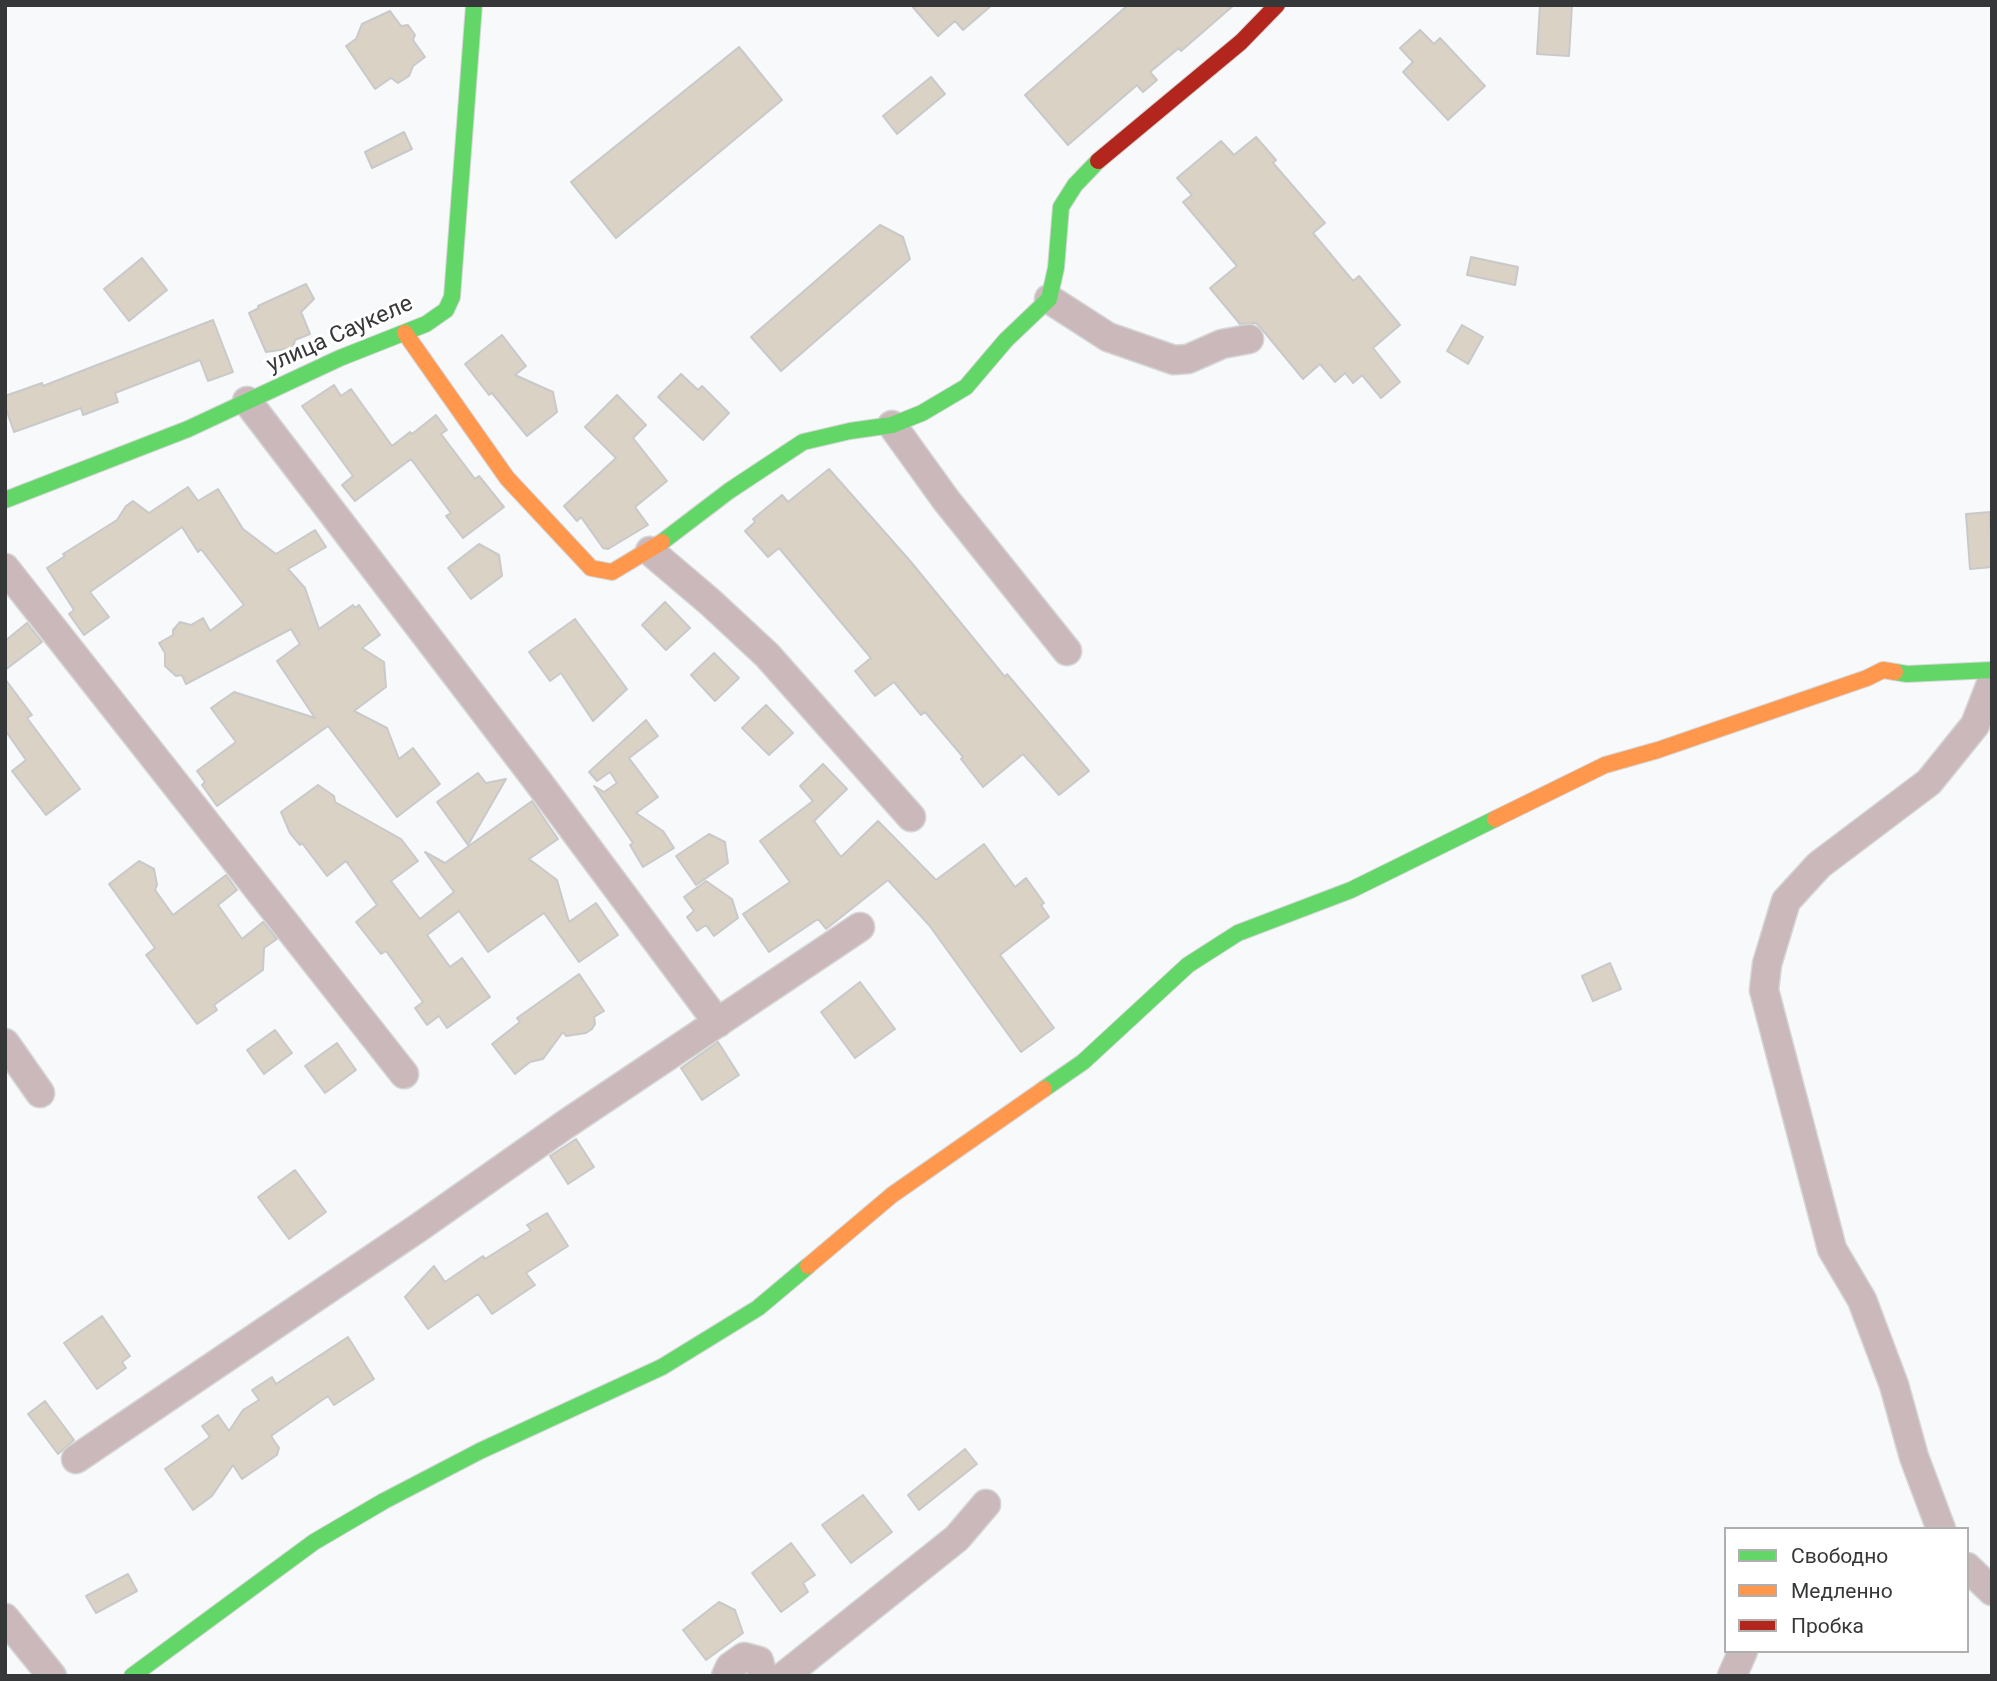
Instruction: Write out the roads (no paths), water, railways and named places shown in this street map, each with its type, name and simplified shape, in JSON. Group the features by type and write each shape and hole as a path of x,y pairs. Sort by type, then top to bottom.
{"street":[{"name":"улица Саукеле","path":"5,500 188,429 340,358 426,324 446,310 452,297 474,5"},
{"path":"405,333 507,478 592,568 612,572 650,551 729,491 803,442 892,425 922,413 966,387 1006,340 1049,299 1056,268 1061,207 1075,185 1091,166 1241,41 1277,5"},
{"path":"1049,299 1108,337 1174,360 1188,359 1222,344 1249,339"},
{"path":"247,401 536,779 718,1023"},
{"path":"892,425 946,500 1067,651"},
{"path":"650,551 767,655 911,817"},
{"path":"5,568 404,1074"},
{"path":"132,1676 314,1542 384,1501 481,1451 662,1367 758,1308 892,1195 1083,1062 1188,965 1238,933 1351,890 1605,765 1658,750 1867,678 1883,670 1906,674 1992,670"},
{"path":"1940,1527 1914,1457 1894,1385 1862,1300 1832,1249 1764,990 1768,964 1786,901 1819,865 1929,782 1975,725 1992,681"},
{"path":"76,1459 860,927"},
{"path":"5,1043 40,1093"},
{"path":"785,1676 957,1538 986,1504"},
{"path":"1969,1569 1992,1591"},
{"path":"5,1618 52,1676"},
{"path":"1732,1676 1742,1653"},
{"path":"726,1676 730,1667 744,1657 758,1661 764,1676"}]}
